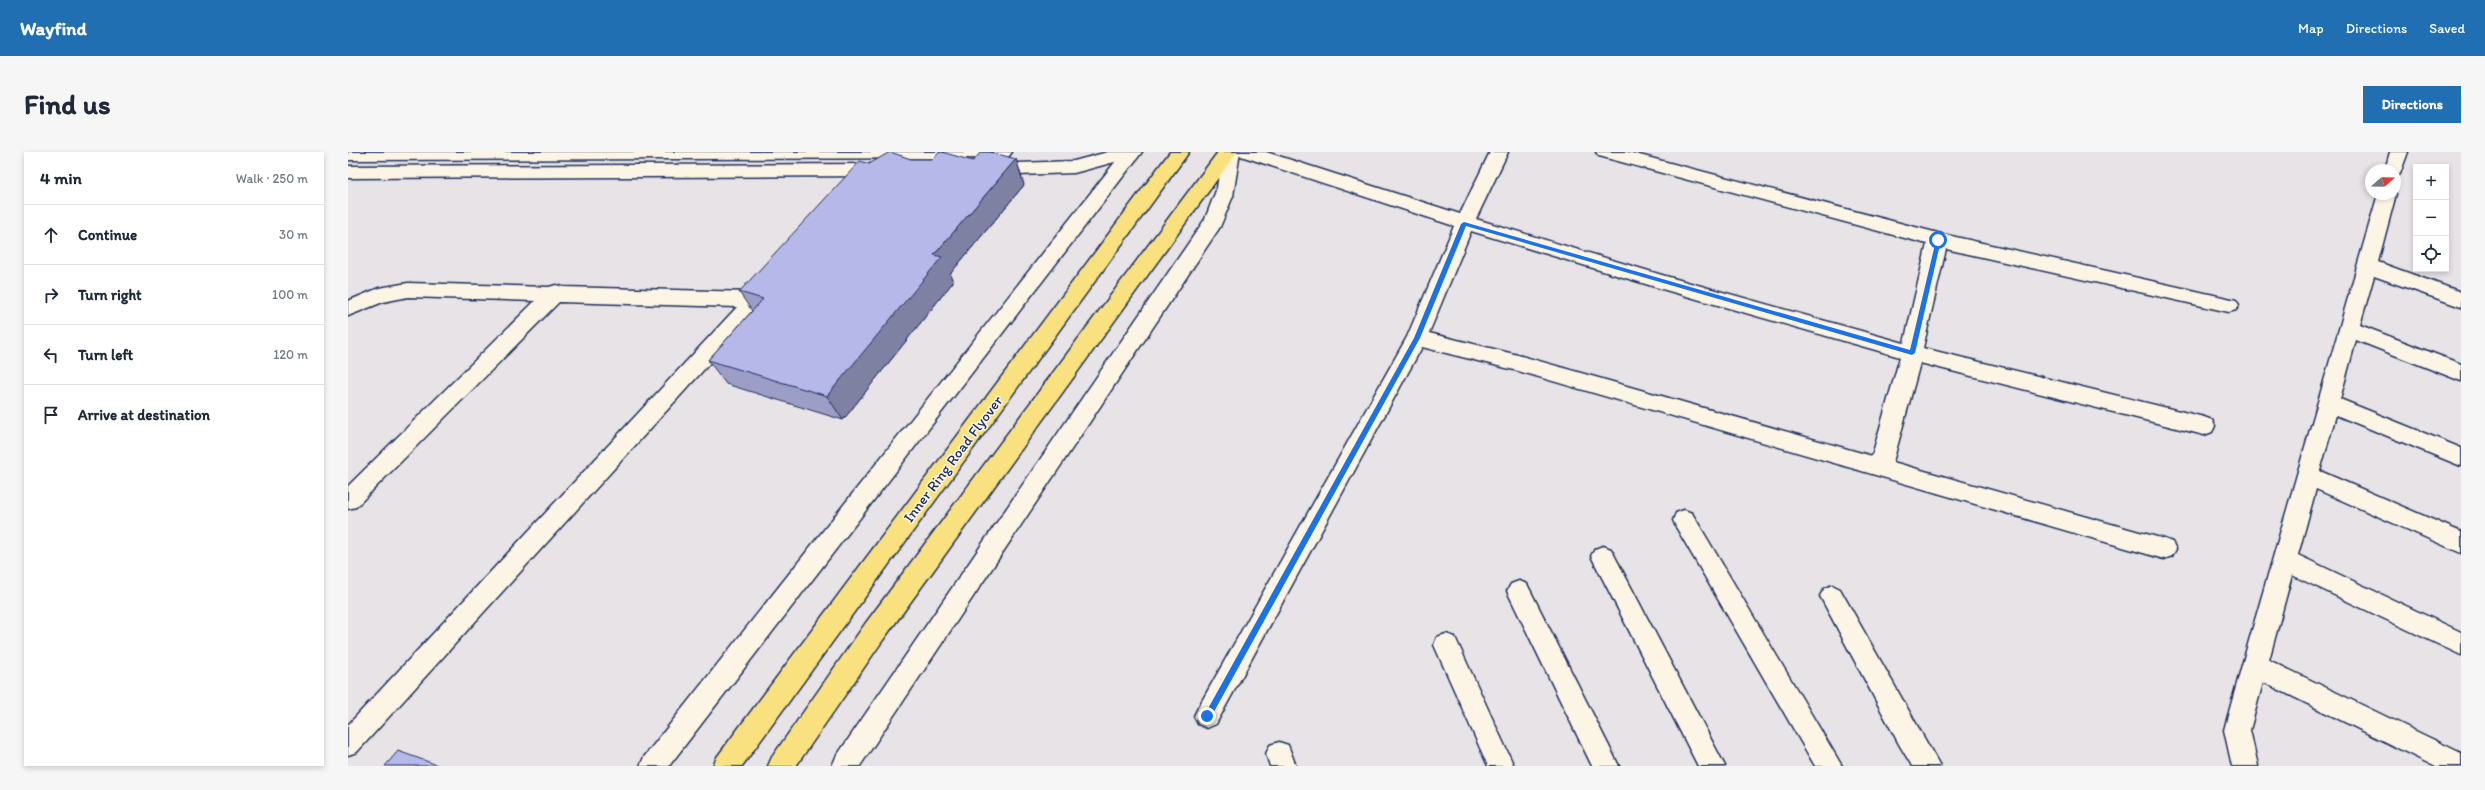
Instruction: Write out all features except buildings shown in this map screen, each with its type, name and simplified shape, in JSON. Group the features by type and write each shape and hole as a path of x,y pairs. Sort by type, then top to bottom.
{"highway":[{"name":"Inner Ring Road Flyover","path":"726,766 1180,152"},
{"path":"781,766 874,632 1230,152"}],"street":[{"path":"348,154 1003,152"},
{"path":"975,170 1051,169 1074,167 1132,152"},
{"path":"653,766 1132,152"},
{"path":"845,766 1213,222 1223,204 1228,187 1230,152"},
{"path":"1247,152 1464,224 1912,353 2204,426"},
{"path":"1207,716 1417,338 1464,224 1499,152"},
{"path":"1605,152 1638,156 1938,240 2229,305"},
{"path":"2396,164 2399,152"},
{"path":"859,188 875,170"},
{"path":"348,172 898,170"},
{"path":"2245,766 2237,730 2385,200"},
{"path":"1880,468 1912,353 1938,240"},
{"path":"2367,266 2461,300"},
{"path":"348,743 783,270"},
{"path":"348,309 378,295 408,290 556,292 755,300"},
{"path":"348,500 410,440 556,292"},
{"path":"2349,329 2461,373"},
{"path":"1417,338 1526,366 2164,550"},
{"path":"2328,403 2461,457"},
{"path":"2308,476 2461,543"},
{"path":"1684,520 1829,766"},
{"path":"1603,556 1712,766"},
{"path":"2284,560 2461,644"},
{"path":"1519,591 1606,766"},
{"path":"1832,596 1909,737 1927,766"},
{"path":"1446,645 1501,766"},
{"path":"2254,665 2461,766"}],"route":[{"path":"1207,716 1417,338 1464,224 1912,353 1938,240"}]}
